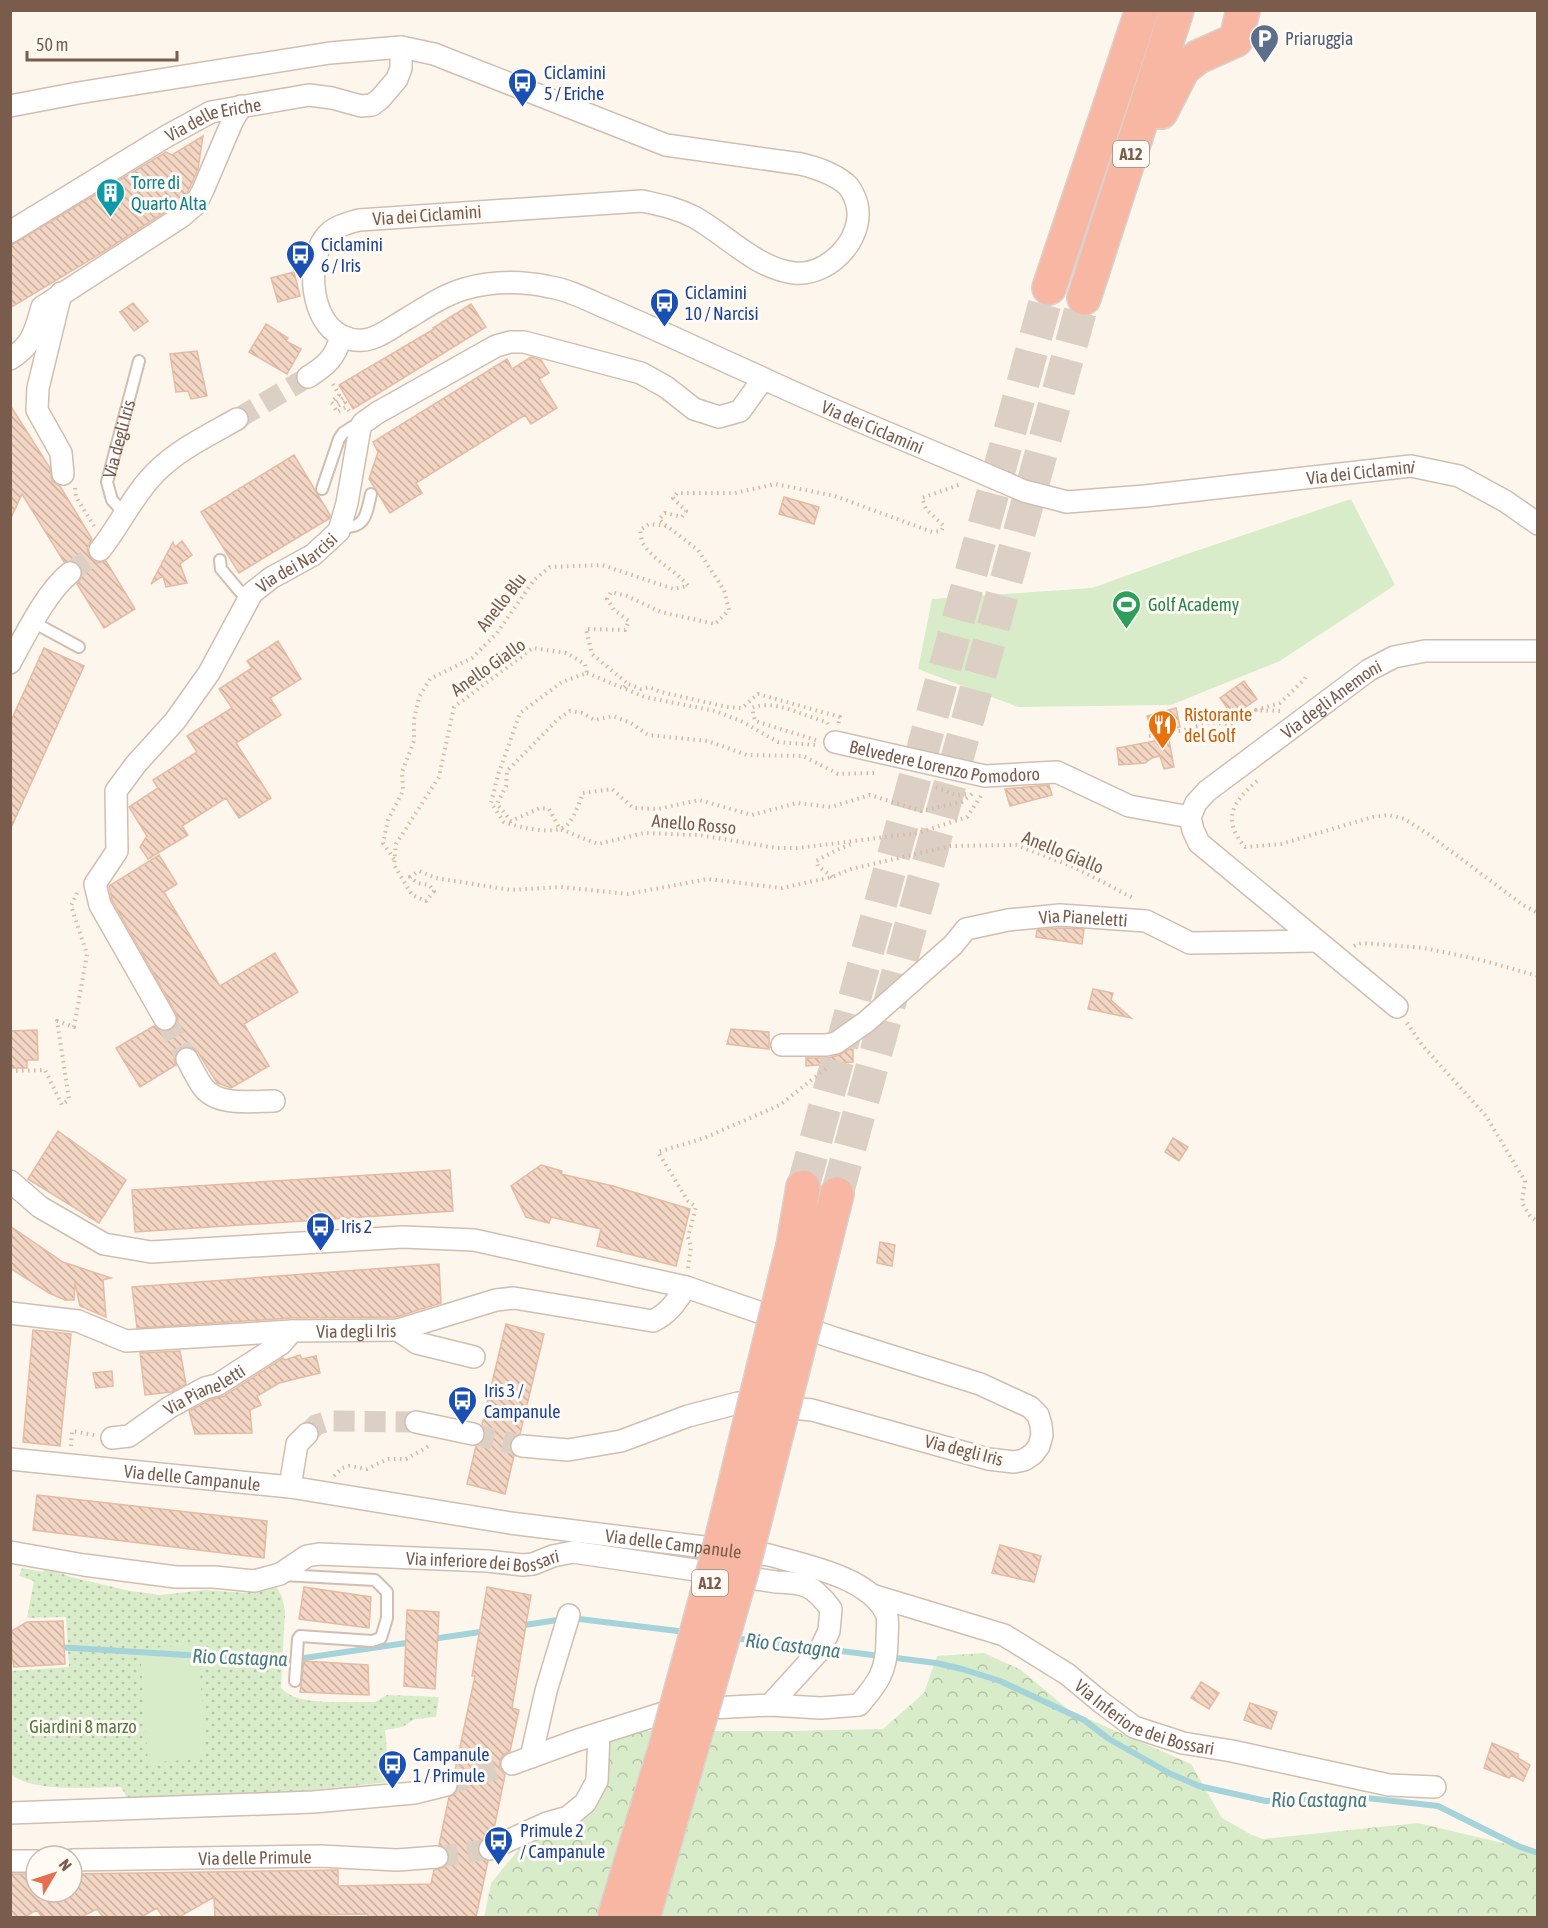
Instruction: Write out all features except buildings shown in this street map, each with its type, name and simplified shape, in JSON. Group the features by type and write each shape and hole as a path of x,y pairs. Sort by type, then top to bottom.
{"highway":[{"name":"A12","path":"1049,288 1142,10"},
{"name":"A12","path":"1084,298 1177,10"},
{"path":"1118,194 1183,69 1198,57 1236,40 1243,10"},
{"name":"A12","path":"643,1917 744,1563 807,1250 803,1186"},
{"name":"A12","path":"614,1917 665,1749 718,1554 807,1250 837,1194"}],"street":[{"name":"Via dei Ciclamini","path":"10,106 319,54 401,47 434,54 666,145 820,168 848,185 859,212 857,224 851,240 827,265 796,273 764,263 694,217 671,207 642,201 358,220 336,227 324,238 315,261 313,287 319,310 340,336 356,340 383,335 442,297 465,289 489,284 534,284 552,287 585,298 763,379 1024,491 1066,502 1145,496 1411,466 1459,476 1505,501 1538,524"},
{"name":"Via delle Eriche","path":"10,232 167,136 211,112 309,95 332,98 361,106 372,105 397,79 401,68 401,47"},
{"path":"10,359 25,349 35,333 42,307 181,217 196,204 241,106"},
{"path":"61,293 38,388 37,410 61,453 63,474"},
{"path":"316,372 330,362 338,349 340,336"},
{"path":"360,428 377,413 496,346 510,342 524,342 641,373 666,387 694,409 719,417 740,411 763,379"},
{"name":"Via degli Iris","path":"100,550 124,513 155,473 177,454 237,419"},
{"name":"Via dei Narcisi","path":"165,1019 99,905 95,884 117,851 116,791 136,764 175,721 209,673 252,593 271,578 313,555 339,531 348,503 360,428"},
{"path":"10,663 33,622 63,579 70,573"},
{"name":"Via degli Anemoni","path":"1190,817 1196,803 1207,791 1369,670 1394,657 1425,651 1538,651"},
{"name":"Belvedere Lorenzo Pomodoro","path":"830,742 985,776 1057,772 1129,806 1190,817"},
{"path":"1190,817 1199,843 1397,1007"},
{"name":"Via Pianeletti","path":"782,1045 836,1043 866,1022 953,945 966,929 1008,920 1060,915 1146,921 1190,943 1315,941"},
{"path":"187,1059 204,1089 219,1099 245,1102 274,1101"},
{"name":"Via degli Iris","path":"10,1181 40,1208 104,1244 151,1252 403,1237 474,1239 686,1287 834,1338 980,1384 1030,1407 1038,1415 1042,1435 1039,1446 1033,1454 1024,1460 1014,1462 988,1459 812,1410 738,1403 688,1416 621,1441 568,1450 522,1446"},
{"name":"Via degli Iris","path":"10,1312 78,1321 126,1341 292,1331 398,1330 496,1300 514,1298 653,1321 663,1316 674,1305 686,1287"},
{"path":"398,1330 417,1343 474,1357"},
{"name":"Via Pianeletti","path":"112,1438 129,1436 170,1407 205,1388 217,1385 281,1344 292,1331"},
{"path":"416,1422 473,1434"},
{"path":"290,1487 297,1444 307,1434"},
{"name":"Via delle Campanule","path":"10,1459 290,1487 510,1524 769,1556 808,1566 854,1583 875,1596"},
{"name":"Via inferiore dei Bossari","path":"10,1552 84,1565 176,1577 214,1577 254,1581 280,1575 307,1556 318,1554 487,1561 523,1565 573,1552 794,1583 817,1590 831,1609 830,1631 820,1650 770,1705"},
{"path":"569,1615 546,1691 521,1761 673,1710 770,1705 821,1708 859,1705 879,1682 887,1655 887,1614 875,1596"},
{"name":"Via Inferiore dei Bossari","path":"875,1596 1004,1635 1067,1674 1134,1727 1184,1743 1389,1785 1435,1787"},
{"path":"490,1849 547,1823 568,1817 585,1803 597,1781 599,1734"},
{"path":"10,1813 313,1802 414,1793 446,1785"},
{"name":"Via delle Primule","path":"84,1860 320,1856 397,1860 436,1857"}],"lane":[{"name":"Via degli Iris","path":"124,513 112,500 107,482 139,361"},
{"path":"322,489 339,439 352,427 360,428"},
{"path":"340,527 357,526 365,519 371,494"},
{"path":"220,560 221,569 248,601"},
{"path":"33,622 79,647"},
{"path":"280,1575 375,1580 387,1592 387,1618 381,1638 372,1641 300,1636 295,1682"}],"path":[{"path":"316,372 339,392 339,395 331,402 333,404 343,398 345,402 335,408 337,412 347,408 360,428"},
{"path":"830,742 840,717 808,707 758,694 742,708 727,707 661,692 649,687 641,689 628,684 592,654 586,629 625,630 628,621 614,610 607,598 611,592 627,596 661,612 715,624 729,610 724,590 698,550 659,519 664,513 682,517 686,511 672,498 677,493 735,493 775,484 835,496 933,532 941,531 944,525 926,509 922,498 956,488 979,471"},
{"name":"Anello Blu","path":"395,861 383,843 388,820 403,791 402,772 414,741 414,720 419,697 430,679 472,658 497,633 534,580 550,567 602,565 674,589 688,586 681,577 672,572 643,544 640,530 649,524 667,526"},
{"name":"Anello Giallo","path":"587,673 585,664 566,653 533,648 454,707 439,777 396,844 394,865 412,895 426,901 434,891 429,885 418,884 410,877 419,871 436,878 511,890 561,887 628,894 708,879 782,888 950,846 1016,845 1074,867 1136,899"},
{"path":"830,742 810,746 778,742 741,721 715,711 645,697 587,673 562,682 520,713 498,775 491,803 504,822 526,829 560,830 568,824 583,794 612,789 633,808 658,810 699,800 752,815 797,803 831,807 870,795 921,811 962,802 972,794"},
{"path":"1149,736 1184,730 1210,722 1230,725 1256,710 1280,703 1305,679 1307,673"},
{"path":"622,688 628,684"},
{"path":"761,704 785,708 827,722 830,742 755,721 752,708 761,704"},
{"path":"1256,710 1288,711 1265,728 1274,740"},
{"path":"560,830 549,809 540,808 511,821 497,804 506,786 507,771 558,719 570,711 582,713 595,720 613,716 631,723 648,735 708,741 747,755 803,756 838,774 879,772"},
{"path":"1259,779 1241,795 1234,806 1231,818 1233,829 1245,847 1281,844 1373,817 1389,815 1405,819 1428,834 1523,905 1538,913"},
{"path":"935,787 955,795 972,794"},
{"name":"Anello Rosso","path":"560,830 598,843 644,833 700,835 777,848 797,848 918,833 967,817 982,794 972,794"},
{"path":"832,877 818,866 816,861 860,841"},
{"path":"1353,948 1356,944 1363,943 1424,948 1481,960 1538,976"},
{"path":"1397,1007 1422,1046 1486,1116 1525,1181 1522,1203 1530,1216 1538,1222"},
{"path":"10,1071 45,1070 62,1105 66,1103 69,1100 57,1021 74,1027 76,1018"},
{"path":"686,1287 691,1247 688,1237 696,1207 688,1201 658,1152 704,1138 780,1105 837,1060"},
{"path":"330,1494 333,1476 342,1468 349,1466 367,1469 388,1459 406,1459 437,1441 441,1427"},
{"path":"69,1464 72,1431 112,1438"}],"green space":[{"name":"Golf Academy","path":"1351,499 1395,585 1280,661 1171,705 1018,707 918,669 932,599 1092,588"},
{"name":"Giardini 8 marzo","path":"22,1568 43,1572 45,1568 71,1577 130,1591 161,1595 205,1590 246,1593 275,1584 282,1597 285,1611 281,1687 288,1693 297,1698 321,1702 375,1702 387,1695 439,1697 436,1717 415,1719 402,1727 385,1730 390,1782 283,1793 129,1801 121,1787 63,1788 21,1780 11,1774 11,1671 69,1667 66,1617 27,1618 34,1581 19,1576"},
{"path":"198,1644 206,1758 148,1763 140,1649"},
{"path":"984,1653 1021,1670 1070,1711 1191,1764 1222,1818 1263,1839 1418,1823 1537,1851 1537,1917 484,1918 491,1883 524,1843 574,1822 611,1740 626,1731 883,1729 924,1693 937,1656"}],"waterway":[{"name":"Rio Castagna","path":"518,1626 571,1618 686,1632"},
{"name":"Rio Castagna","path":"432,1639 487,1631"},
{"name":"Rio Castagna","path":"732,1638 815,1647"},
{"name":"Rio Castagna","path":"56,1647 284,1661 413,1642"},
{"name":"Rio Castagna","path":"825,1649 936,1663 1000,1681 1084,1720 1109,1739 1171,1774 1199,1786 1266,1801 1358,1797 1438,1806 1518,1846 1538,1853"}],"tunnel":[{"path":"803,1187 1049,288"},
{"path":"837,1194 1084,298"},
{"path":"237,419 308,377"},
{"path":"70,573 100,550"},
{"path":"165,1019 187,1059"},
{"path":"307,1434 316,1425 328,1421 416,1422"},
{"path":"473,1434 522,1446"},
{"path":"446,1785 512,1764"},
{"path":"437,1857 490,1849"}],"place":[{"name":"Priaruggia","path":"1264,64"},
{"name":"Ciclamini 5 / Eriche","path":"523,108"},
{"name":"Torre di Quarto Alta","path":"110,218"},
{"name":"Ciclamini 6 / Iris","path":"300,280"},
{"name":"Ciclamini 10 / Narcisi","path":"664,328"},
{"name":"Golf Academy","path":"1127,630"},
{"name":"Ristorante del Golf","path":"1163,750"},
{"name":"Iris 2","path":"320,1252"},
{"name":"Iris 3 / Campanule","path":"463,1426"},
{"name":"Campanule 1 / Primule","path":"392,1790"},
{"name":"Primule 2 / Campanule","path":"499,1866"}]}
